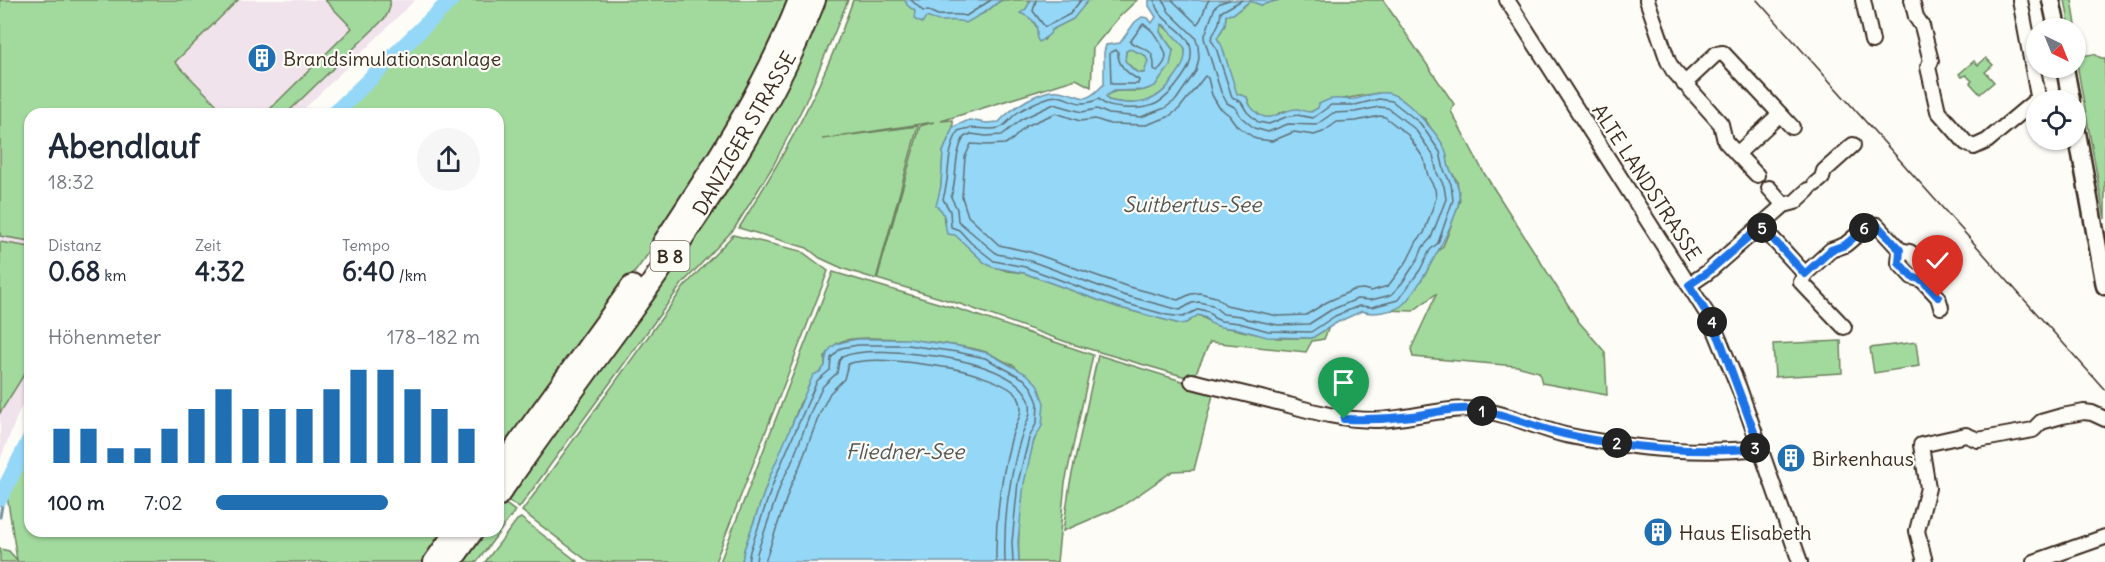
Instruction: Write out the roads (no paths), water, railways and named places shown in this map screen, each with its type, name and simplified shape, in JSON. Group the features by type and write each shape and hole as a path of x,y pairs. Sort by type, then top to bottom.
{"highway":[{"name":"DANZIGER STRASSE","path":"504,463 664,242 718,158 768,70 800,0"},
{"name":"DANZIGER STRASSE","path":"504,487 675,250 730,166 781,76 814,0"},
{"path":"434,562 452,537"},
{"path":"451,562 469,537"}],"main road":[{"path":"2051,0 2055,18"},
{"path":"2080,150 2105,286"}],"street":[{"name":"ALTE LANDSTRASSE","path":"1507,0 1711,320 1760,448 1800,562"},
{"path":"1647,0 1668,62 1684,84 1721,124 1725,141 1757,175"},
{"path":"1863,0 1872,41"},
{"path":"1912,0 1916,17 1922,26 1927,43 1931,61 1928,67 1938,111 1966,143 1974,147 1988,141 2038,96 2020,0"},
{"path":"1684,84 1716,54 1723,53 1792,127"},
{"path":"1737,154 1780,114"},
{"path":"1689,285 1708,272 1784,205 1795,202 1822,178 1824,171 1853,145"},
{"path":"1769,188 1784,205"},
{"path":"1844,327 1801,282 1805,274 1831,250 1845,245 1870,224 1877,225 1900,250 1899,263 1912,277 1922,280 1938,297 1941,307"},
{"path":"1761,226 1805,274"},
{"path":"1192,381 1344,419 1377,420 1449,409 1478,410 1508,416 1563,434 1610,442 1678,450 1730,451 1760,448"},
{"path":"1925,562 1917,531 1928,488 1921,445 1966,435 1978,440 2033,430 2042,422 2084,412 2105,419"},
{"path":"2034,562 2105,537"}],"water":[{"path":"905,0 1001,0 966,23 938,21 926,17 922,23 914,19 915,11 907,5"},
{"path":"1031,0 1087,0 1087,2 1073,19 1051,30 1050,34 1039,42 1034,22 1020,13 1026,9"},
{"name":"Suitbertus-See","path":"1149,0 1279,0 1261,5 1250,1 1233,14 1226,15 1225,25 1217,38 1222,46 1237,94 1247,97 1250,106 1257,113 1272,117 1292,109 1311,112 1318,108 1319,104 1331,99 1354,99 1389,93 1416,112 1431,129 1446,152 1449,167 1458,187 1459,199 1452,222 1436,255 1417,287 1401,306 1382,312 1362,311 1312,338 1267,337 1220,327 1198,315 1180,324 1117,307 1024,273 992,267 955,235 947,234 944,215 936,206 941,186 943,152 953,127 969,120 986,123 999,122 1010,111 1035,96 1052,91 1082,98 1091,96 1104,84 1106,45 1120,43 1135,22 1142,17 1148,18 1152,23 1156,17 1149,6","holes":["1161,24 1185,48 1184,61 1177,74 1161,93 1146,101 1128,103 1108,100 1106,96 1114,91 1144,90 1155,86 1170,66 1173,50 1160,32","1130,49 1145,55 1148,61 1144,73 1136,71 1125,61 1126,51"]},
{"name":"Fliedner-See","path":"858,339 908,339 988,353 1028,375 1037,384 1044,403 1042,426 1034,440 1024,483 1018,542 1019,562 742,562 744,550 770,476 813,375 825,366 827,353 834,345"}],"waterway":[{"path":"340,108 451,0"},
{"path":"0,498 24,451"},
{"path":"0,517 4,493"}],"tram line":[{"path":"1757,0 2105,390"}],"place":[{"name":"Brandsimulationsanlage","path":"262,58"},
{"name":"Birkenhaus","path":"1791,458"},
{"name":"Haus Elisabeth","path":"1658,532"}]}
